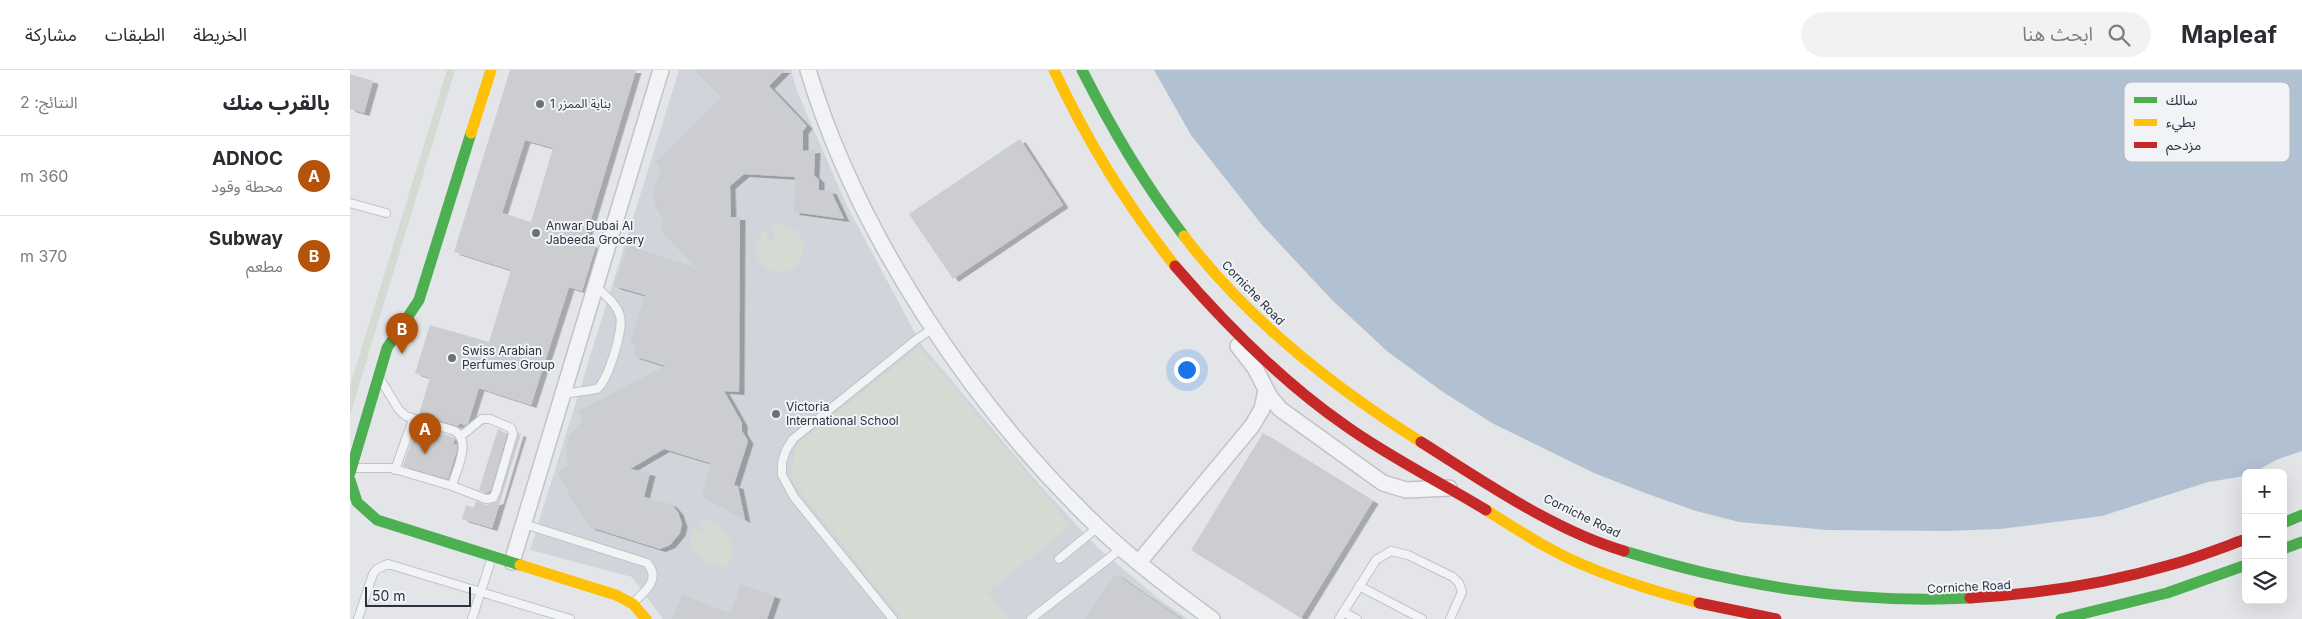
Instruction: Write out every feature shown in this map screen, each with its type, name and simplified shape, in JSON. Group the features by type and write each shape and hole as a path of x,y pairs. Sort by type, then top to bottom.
{"main road":[{"path":"491,70 420,300 390,340 378,377 350,474 357,502 377,520 616,595 633,604 646,619"},
{"name":"Corniche Road","path":"1054,70 1078,122 1132,208 1169,260 1220,318 1278,372 1336,419 1399,460 1551,548 1584,565 1656,591 1739,616 1771,609 1812,596 1893,603 1998,600 2086,588 2168,567 2242,540"},
{"name":"Corniche Road","path":"1082,70 1122,146 1163,209 1191,245 1266,328 1328,380 1428,447 1592,538 1616,548 1689,571 1771,609"},
{"path":"2287,521 2302,515"},
{"path":"2061,619 2167,593 2242,567"},
{"path":"1893,603 1904,612"}],"street":[{"path":"512,562 660,70"},
{"path":"808,70 821,108 864,208 892,260 934,328 971,382 1019,443 1053,482 1098,527 1212,619"},
{"path":"1220,318 1234,341 1255,368 1274,403 1286,414 1384,483 1406,490 1449,488"},
{"path":"1139,562 1252,426 1262,409 1266,390"},
{"path":"1252,426 1268,417 1286,414"}],"lane":[{"path":"350,202 386,213"},
{"path":"563,394 597,389 607,376 621,320 618,310 596,286"},
{"path":"893,619 794,497 782,475 782,462 786,450 802,431 917,339 934,328"},
{"path":"378,377 399,410 413,419 455,431 461,436 463,446 452,486"},
{"path":"350,474 382,467 452,486 486,499 493,498 513,434 509,426 486,418 478,420 461,436"},
{"path":"395,470 413,419"},
{"path":"524,524 647,563 653,573 651,584 633,604"},
{"path":"1059,559 1098,527"},
{"path":"1031,619 1122,548"},
{"path":"1357,619 1341,616 1376,560 1382,554 1400,551 1452,577 1459,583 1461,596 1450,619"},
{"path":"472,619 492,556"},
{"path":"358,619 373,574 377,569 388,564 570,619"},
{"path":"1359,586 1422,619"}],"shaded area":[{"path":"447,70 455,70 350,415 350,386"},
{"name":"Victoria International School","path":"679,70 791,70 797,91 847,206 921,344 1038,483 1097,547 1160,600 1188,619 663,619 632,577 530,550"},
{"path":"782,224 794,229 801,238 803,247 802,256 797,264 789,270 780,272 763,265 758,257 756,245 764,230 770,242 776,239 770,226"},
{"path":"919,347 1071,526 987,592 1008,619 902,619 790,478 797,444"},
{"path":"706,520 719,526 728,536 732,556 730,563 724,567 716,566 702,559 693,547 691,533 694,525 699,532 704,529 699,521"}],"water":[{"path":"1154,70 2302,70 2302,451 2276,460 2260,469 2242,469 2242,476 2208,482 2102,516 2000,529 1947,531 1827,530 1739,522 1696,511 1594,473 1492,423 1443,392 1388,352 1332,300 1262,225 1191,135"}],"building":[{"path":"510,70 636,70 584,242 596,246 582,291 569,287 531,405 479,388 468,423 466,425 459,423 458,426 419,414 430,378 415,373 430,325 489,342 511,270 454,252","holes":["525,140 553,148 531,222 502,213"]},
{"path":"694,70 785,70 769,86 807,126 803,131 803,151 815,150 814,175 819,180 819,190 831,191 844,219 794,212 795,177 744,174 730,186 731,217 740,217 739,392 724,391 742,423 742,431 748,441 734,485 738,486 745,520 702,496 710,463 664,449 630,469 650,473 644,497 671,504 678,512 682,524 680,533 670,545 660,549 590,527 576,507 558,473 568,465 566,448 570,435 583,419 578,411 665,366 634,356 637,346 630,343 645,295 614,286 628,245 696,268 660,230 663,219 655,206 654,194 661,169 655,162 721,97"},
{"path":"350,74 373,81 364,113 350,109"},
{"path":"1020,139 1063,205 953,279 909,214"},
{"path":"417,425 455,438 453,444 457,445 457,449 448,479 403,466"},
{"path":"498,429 507,434 491,490 487,493 479,490"},
{"path":"518,433 521,434 492,528 462,519 466,505 474,508 476,501 486,505 498,501"},
{"path":"1263,433 1373,501 1301,618 1191,550"},
{"path":"1116,574 1181,619 1084,619"},
{"path":"741,584 775,596 767,619 672,619 682,595 730,613"}],"traffic: fast":[{"path":"1082,70 1129,156 1184,236"},
{"path":"350,473 387,348 419,300 471,133"},
{"path":"350,480 357,502 377,520 520,565"},
{"path":"2287,521 2302,515"},
{"path":"2287,548 2302,542"},
{"path":"1624,551 1709,574 1795,590 1881,598 1970,598"},
{"path":"2061,619 2167,593 2242,566"}],"traffic: slow":[{"path":"471,133 491,70"},
{"path":"1054,70 1080,122 1108,171 1140,219 1175,266"},
{"path":"1184,236 1235,295 1263,323 1324,375 1421,442"},
{"path":"1486,510 1560,554 1600,572 1699,603"},
{"path":"520,565 616,595 633,604 646,619"}],"traffic: jam":[{"path":"1175,266 1214,310 1299,391 1380,449 1486,510"},
{"path":"1421,442 1545,518 1597,542 1624,551"},
{"path":"1970,598 2046,591 2121,578 2180,562 2242,540"},
{"path":"1699,603 1776,619"}],"place":[{"name":"بناية الممزر 1","path":"540,104"},
{"name":"Anwar Dubai Al Jabeeda Grocery","path":"536,233"},
{"name":"Subway","path":"402,354"},
{"name":"Swiss Arabian Perfumes Group","path":"452,358"},
{"name":"Victoria International School","path":"776,414"},
{"name":"ADNOC","path":"425,454"}]}
